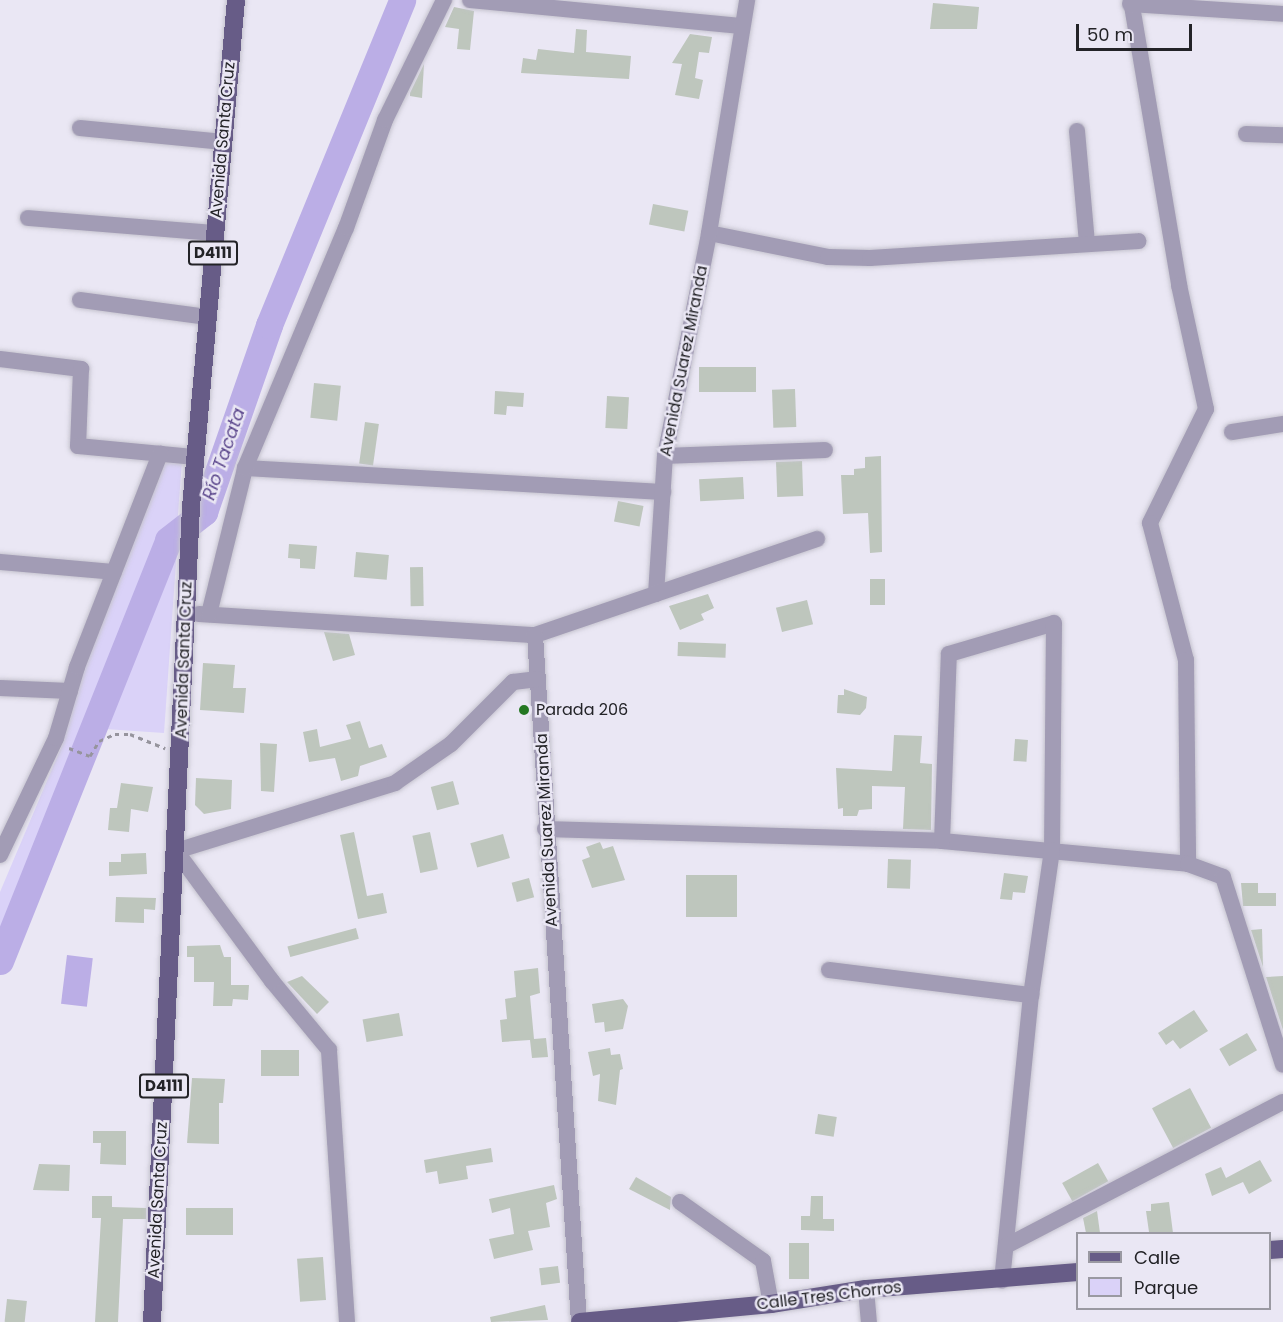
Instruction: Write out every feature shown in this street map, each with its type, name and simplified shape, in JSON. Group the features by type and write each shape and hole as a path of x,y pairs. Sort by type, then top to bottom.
{"main road":[{"name":"Avenida Santa Cruz","path":"152,1322 191,507 236,0"},
{"name":"Calle Tres Chorros","path":"580,1322 771,1304 866,1289 1002,1281 1076,1272"}],"street":[{"path":"209,614 245,468 346,228 385,120 444,0"},
{"path":"470,0 741,26"},
{"name":"Avenida Suarez Miranda","path":"656,594 665,456 710,234 741,26 747,0"},
{"path":"1188,864 1186,660 1150,523 1206,409 1179,285 1131,2 1283,14"},
{"path":"81,128 223,142"},
{"path":"1077,131 1088,244"},
{"path":"1246,134 1283,135"},
{"path":"28,218 215,233"},
{"path":"710,234 828,257 1138,241"},
{"path":"80,300 207,317"},
{"path":"0,360 81,369 78,446 195,457"},
{"path":"1232,432 1283,424"},
{"path":"665,456 825,450"},
{"path":"0,855 56,738 70,691 160,454"},
{"path":"245,468 663,492"},
{"path":"186,613 535,635 817,539"},
{"path":"0,562 114,572"},
{"path":"942,841 949,654 1054,623 1052,850 1030,995 1002,1281"},
{"name":"Avenida Suarez Miranda","path":"535,635 580,1322"},
{"path":"347,1322 328,1050 272,981 217,902 176,851 395,783 451,744 513,682 538,679"},
{"path":"0,688 70,691"},
{"path":"546,829 942,841 1188,864 1223,877 1283,1065"},
{"path":"830,970 1030,995"},
{"path":"1006,1246 1283,1102"},
{"path":"680,1202 763,1261 771,1304"},
{"path":"866,1289 869,1322"}],"path":[{"path":"72,750 90,756 99,741 115,734 130,734 158,747 181,750"}],"green space":[{"path":"166,460 182,461 177,528 166,531 0,931 0,892 63,743 83,671"},
{"path":"177,548 164,733 105,729"}],"shaded area":[{"path":"67,955 93,958 87,1007 61,1004"}],"building":[{"path":"933,3 979,7 977,29 930,29"},
{"path":"454,7 474,11 470,50 457,49 459,29 445,27"},
{"path":"576,29 587,30 586,52 631,56 629,79 521,73 523,58 536,60 538,49 574,53"},
{"path":"690,34 712,37 709,53 699,52 695,78 703,80 699,99 675,95 682,64 672,63"},
{"path":"424,64 422,98 410,96 410,93"},
{"path":"653,204 688,211 684,231 649,225"},
{"path":"699,367 756,367 756,392 699,392"},
{"path":"314,383 341,386 337,421 310,418"},
{"path":"795,389 796,427 773,428 772,390"},
{"path":"495,391 524,393 523,407 507,406 506,415 494,414"},
{"path":"607,396 629,397 627,429 605,428"},
{"path":"365,422 379,424 373,466 359,464"},
{"path":"881,456 882,552 870,553 868,513 843,514 841,475 854,475 854,469 865,468 865,457"},
{"path":"802,461 803,496 777,497 776,462"},
{"path":"743,477 744,499 700,501 699,479"},
{"path":"618,501 644,506 640,527 614,522"},
{"path":"289,544 317,546 315,569 300,568 300,559 288,558"},
{"path":"356,552 389,555 387,580 354,577"},
{"path":"410,567 423,567 424,606 411,606"},
{"path":"870,579 885,579 885,605 870,605"},
{"path":"708,594 714,608 701,614 704,620 680,630 669,606"},
{"path":"807,600 813,624 782,632 776,608"},
{"path":"324,632 349,634 355,655 333,661"},
{"path":"678,642 726,644 725,658 678,656"},
{"path":"203,663 235,665 233,688 246,688 244,713 200,710"},
{"path":"844,689 867,697 866,708 860,715 837,713 838,695 844,695"},
{"path":"360,721 369,748 382,744 387,757 360,766 358,776 341,781 335,758 309,762 303,732 317,729 320,747 351,739 346,725"},
{"path":"894,735 922,736 920,763 932,764 931,830 903,829 905,787 872,786 872,809 859,810 857,816 843,816 843,808 838,809 836,768 892,771"},
{"path":"1015,739 1028,740 1026,762 1013,761"},
{"path":"260,743 277,744 274,792 261,791"},
{"path":"196,778 232,780 231,809 204,814 195,805"},
{"path":"453,781 459,804 437,810 431,787"},
{"path":"121,783 153,787 148,812 131,809 129,832 108,830 110,808 117,808"},
{"path":"354,832 367,896 383,893 387,913 358,919 340,835"},
{"path":"430,832 438,869 420,873 412,836"},
{"path":"503,834 510,858 477,867 470,843"},
{"path":"600,842 603,849 613,846 625,880 592,888 582,860 590,857 586,847"},
{"path":"146,853 147,874 109,876 109,862 121,862 121,854"},
{"path":"888,859 911,860 910,889 887,888"},
{"path":"1004,873 1028,876 1025,893 1013,892 1012,900 1000,899"},
{"path":"686,875 737,875 737,917 686,917"},
{"path":"529,878 534,897 517,902 512,883"},
{"path":"1241,883 1258,883 1258,893 1276,893 1276,906 1243,906"},
{"path":"116,897 156,898 155,910 144,909 144,923 115,922"},
{"path":"356,928 359,939 290,957 287,946"},
{"path":"1262,929 1263,967 1251,930"},
{"path":"220,945 224,957 231,957 231,985 249,985 248,1000 233,999 232,1006 213,1006 214,982 194,982 194,957 187,957 187,946"},
{"path":"538,968 540,993 530,996 534,1039 546,1038 548,1057 532,1058 530,1040 502,1042 500,1020 507,1019 505,999 516,997 514,971"},
{"path":"302,976 329,1002 317,1014 287,982"},
{"path":"1283,976 1283,1030 1266,977"},
{"path":"623,999 628,1006 623,1029 605,1032 604,1022 595,1023 592,1004"},
{"path":"1194,1010 1208,1031 1180,1049 1173,1040 1166,1045 1158,1033"},
{"path":"399,1013 403,1036 367,1042 363,1019"},
{"path":"1247,1033 1257,1050 1229,1066 1219,1049"},
{"path":"610,1048 611,1055 620,1054 623,1069 620,1070 616,1105 598,1101 600,1074 593,1076 588,1052"},
{"path":"261,1050 299,1050 299,1076 261,1076"},
{"path":"192,1078 225,1079 223,1103 219,1103 219,1144 187,1143"},
{"path":"1190,1088 1211,1128 1173,1148 1152,1108"},
{"path":"818,1114 837,1117 834,1137 815,1134"},
{"path":"93,1131 126,1131 126,1165 100,1164 101,1143 93,1143"},
{"path":"491,1148 493,1162 466,1166 468,1179 439,1184 437,1171 426,1173 424,1160"},
{"path":"1260,1160 1272,1181 1249,1194 1243,1182 1212,1196 1205,1174 1221,1167 1226,1178"},
{"path":"1098,1163 1108,1181 1072,1201 1062,1183"},
{"path":"39,1164 70,1165 69,1191 33,1190"},
{"path":"636,1177 671,1197 670,1210 629,1189"},
{"path":"554,1185 557,1199 546,1203 550,1227 528,1231 533,1250 494,1259 489,1239 514,1234 510,1208 492,1213 489,1199"},
{"path":"92,1196 112,1196 112,1207 146,1208 146,1219 123,1219 118,1322 95,1322 101,1218 92,1218"},
{"path":"811,1196 823,1196 823,1219 834,1219 834,1231 801,1230 801,1216 810,1216"},
{"path":"1169,1202 1173,1232 1149,1232 1146,1211 1151,1211 1151,1204"},
{"path":"186,1208 233,1208 233,1235 186,1235"},
{"path":"1097,1211 1100,1232 1086,1232 1083,1218"},
{"path":"789,1243 809,1243 809,1279 789,1279"},
{"path":"323,1257 326,1300 300,1302 297,1259"},
{"path":"558,1266 560,1283 541,1285 539,1268"},
{"path":"7,1299 27,1301 25,1322 5,1322"},
{"path":"545,1305 548,1320 491,1322 490,1317"}],"waterway":[{"name":"Río Tacata","path":"0,961 168,540 204,512 269,325 402,0"}],"place":[{"name":"Parada 206","path":"524,710"}]}
